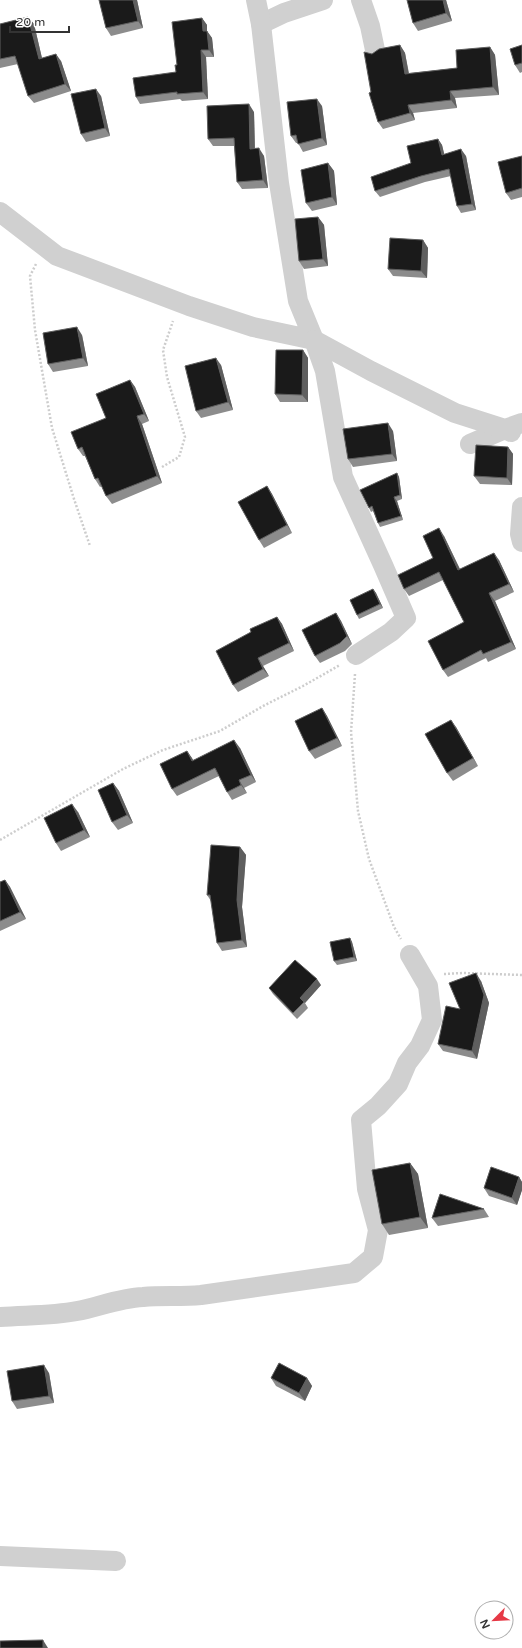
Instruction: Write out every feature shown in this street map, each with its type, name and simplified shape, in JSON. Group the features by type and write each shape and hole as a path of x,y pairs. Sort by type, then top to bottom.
{"street":[{"path":"256,0 261,24 278,176 298,301 325,371 342,477 384,565 406,618 390,632 356,655"},
{"path":"261,24 284,13 323,0"},
{"path":"361,0 370,26 375,50"},
{"path":"0,212 57,256 189,306 253,327 314,340 371,371 455,413 516,430"},
{"path":"470,444 516,430"},
{"path":"522,507 520,534 522,542"},
{"path":"0,1317 69,1312 142,1297 180,1297 201,1295 354,1273 373,1257 378,1230 367,1189 361,1120 378,1106 398,1084 407,1063 420,1046 432,1020 428,986 410,956"},
{"path":"0,1556 116,1562"}],"path":[{"path":"57,256 36,264 30,276 35,330 52,428 90,546"},
{"path":"162,467 179,457 185,437 167,377 163,350 173,321 189,306"},
{"path":"0,840 123,769 163,750 220,730 265,704 320,677 356,655"},
{"path":"356,655 351,732 358,811 369,859 394,927 410,956"},
{"path":"437,975 463,973 522,975"}],"building":[{"path":"99,0 133,0 138,21 106,28"},
{"path":"407,0 443,0 446,13 413,23"},
{"path":"28,17 39,59 56,54 65,84 28,96 15,56 0,59 0,24"},
{"path":"202,18 203,31 207,31 209,50 201,50 203,92 177,94 177,92 136,97 133,78 176,72 175,65 177,65 172,22"},
{"path":"400,45 405,74 457,68 456,50 490,47 493,87 450,91 451,100 408,105 410,113 378,122 369,93 371,92 364,52 372,54 379,49"},
{"path":"522,45 522,63 515,65 510,49"},
{"path":"96,89 105,128 81,134 71,94"},
{"path":"317,99 322,138 298,144 296,135 291,136 287,102"},
{"path":"249,104 250,149 259,148 263,180 237,182 234,138 208,139 207,106"},
{"path":"438,139 442,155 461,149 472,204 457,206 449,169 421,176 375,191 371,177 411,163 407,146"},
{"path":"522,156 522,188 506,193 498,162"},
{"path":"328,163 332,197 306,203 301,170"},
{"path":"318,217 323,259 299,261 295,219"},
{"path":"390,238 423,240 421,271 388,269"},
{"path":"77,327 83,358 48,364 43,333"},
{"path":"276,350 303,350 302,395 275,394"},
{"path":"216,358 228,402 196,411 185,366"},
{"path":"130,380 144,414 137,416 157,476 106,496 98,478 95,479 82,447 78,449 71,432 106,418 96,394"},
{"path":"388,423 392,454 348,459 343,429"},
{"path":"476,445 508,447 507,478 474,476"},
{"path":"397,473 400,495 394,497 401,516 378,523 372,506 369,508 360,490"},
{"path":"267,486 287,525 259,540 238,502"},
{"path":"439,528 458,570 494,553 509,584 489,593 511,642 483,654 481,650 443,670 428,641 464,622 439,572 404,589 398,575 433,558 423,536"},
{"path":"373,589 380,604 357,615 350,600"},
{"path":"336,613 347,636 340,643 315,656 302,630"},
{"path":"277,617 289,643 258,658 263,669 233,685 216,651 251,632 250,629"},
{"path":"322,708 337,738 309,751 295,721"},
{"path":"451,720 473,758 447,773 425,734"},
{"path":"234,740 251,775 239,780 241,785 227,792 215,768 172,789 160,764 187,751 192,761"},
{"path":"113,783 127,815 112,822 98,790"},
{"path":"72,804 84,830 56,843 44,818"},
{"path":"211,845 240,847 237,900 242,940 217,943 210,895 207,895"},
{"path":"5,880 20,912 0,921 0,882"},
{"path":"350,938 354,957 334,961 330,942"},
{"path":"295,960 317,979 300,998 304,1002 293,1013 269,988"},
{"path":"476,973 484,995 472,1051 438,1044 446,1006 460,1009 449,983"},
{"path":"410,1163 420,1217 382,1224 372,1170"},
{"path":"491,1167 519,1177 512,1198 484,1188"},
{"path":"440,1194 484,1209 432,1218"},
{"path":"279,1363 307,1378 299,1393 271,1378"},
{"path":"44,1365 49,1396 12,1401 7,1371"},
{"path":"43,1640 43,1648 0,1648 0,1641"}]}
